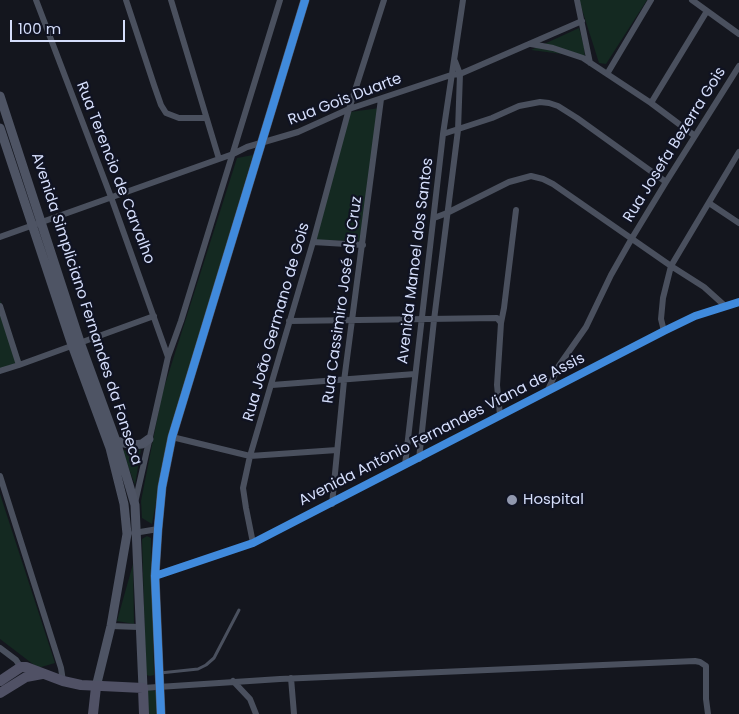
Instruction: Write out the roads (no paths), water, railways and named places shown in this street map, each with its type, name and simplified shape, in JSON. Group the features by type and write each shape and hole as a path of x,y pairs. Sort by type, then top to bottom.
{"main road":[{"path":"161,714 155,576 162,486 172,437 305,0"},
{"name":"Avenida Simpliciano Fernandes da Fonseca","path":"0,96 42,222 76,343 118,475 126,512 126,534 111,626 96,687"},
{"name":"Avenida Simpliciano Fernandes da Fonseca","path":"0,128 32,226 76,343 116,441 135,505 143,688"},
{"path":"116,441 133,446 142,444 149,439"},
{"path":"0,680 21,667 31,668 63,681 96,687 143,688 144,714"},
{"path":"0,693 26,677 44,674"},
{"path":"93,714 96,687"}],"street":[{"name":"Rua Terencio de Carvalho","path":"36,0 111,197 168,357"},
{"path":"126,0 158,98 166,113 178,118 205,118"},
{"path":"171,0 205,118 219,159"},
{"path":"135,505 168,357 181,321 280,0"},
{"name":"Rua João Germano de Gois","path":"253,543 243,488 250,456 272,386 349,109 384,0"},
{"name":"Avenida Manoel dos Santos","path":"405,465 443,134 463,0"},
{"path":"577,0 590,63"},
{"path":"607,74 651,0"},
{"path":"692,0 739,34"},
{"path":"651,103 707,11"},
{"name":"Rua Gois Duarte","path":"0,237 233,154 247,146 298,132 349,109 451,75 460,74 582,21"},
{"path":"531,44 567,52 590,63 651,103 695,136"},
{"name":"Avenida Manoel dos Santos","path":"419,459 446,214 458,130 460,74 454,61"},
{"name":"Rua Josefa Bezerra Gois","path":"548,390 558,367 586,327 611,275 632,238 739,66"},
{"name":"Rua Cassimiro José da Cruz","path":"332,504 344,381 381,99"},
{"path":"443,134 492,118 519,106 540,102 549,103 558,106 577,118 666,182"},
{"path":"664,331 661,319 663,298 671,266 739,152"},
{"path":"434,218 446,214 501,185 522,177 531,176 543,179 704,287 724,305"},
{"path":"708,203 739,223"},
{"path":"500,415 497,385 501,324 516,210"},
{"path":"313,242 363,245"},
{"name":"Avenida Antônio Fernandes Viana de Assis","path":"155,576 253,543 332,504 664,331 695,316 724,305 739,302"},
{"path":"0,306 19,365"},
{"path":"0,371 154,316"},
{"path":"289,321 434,320 494,317 501,324"},
{"path":"272,386 415,374"},
{"path":"172,437 250,456 337,450"},
{"path":"0,476 61,668 63,681"},
{"path":"126,534 158,529"},
{"path":"111,626 139,627"},
{"path":"0,648 21,667 26,677"},
{"path":"143,688 291,678 695,661 706,666 708,714"},
{"path":"291,678 294,714"},
{"path":"233,681 250,700 256,714"}],"lane":[{"path":"159,673 198,669 206,665 214,658 239,610"}],"place":[{"name":"Hospital","path":"512,500"}]}
